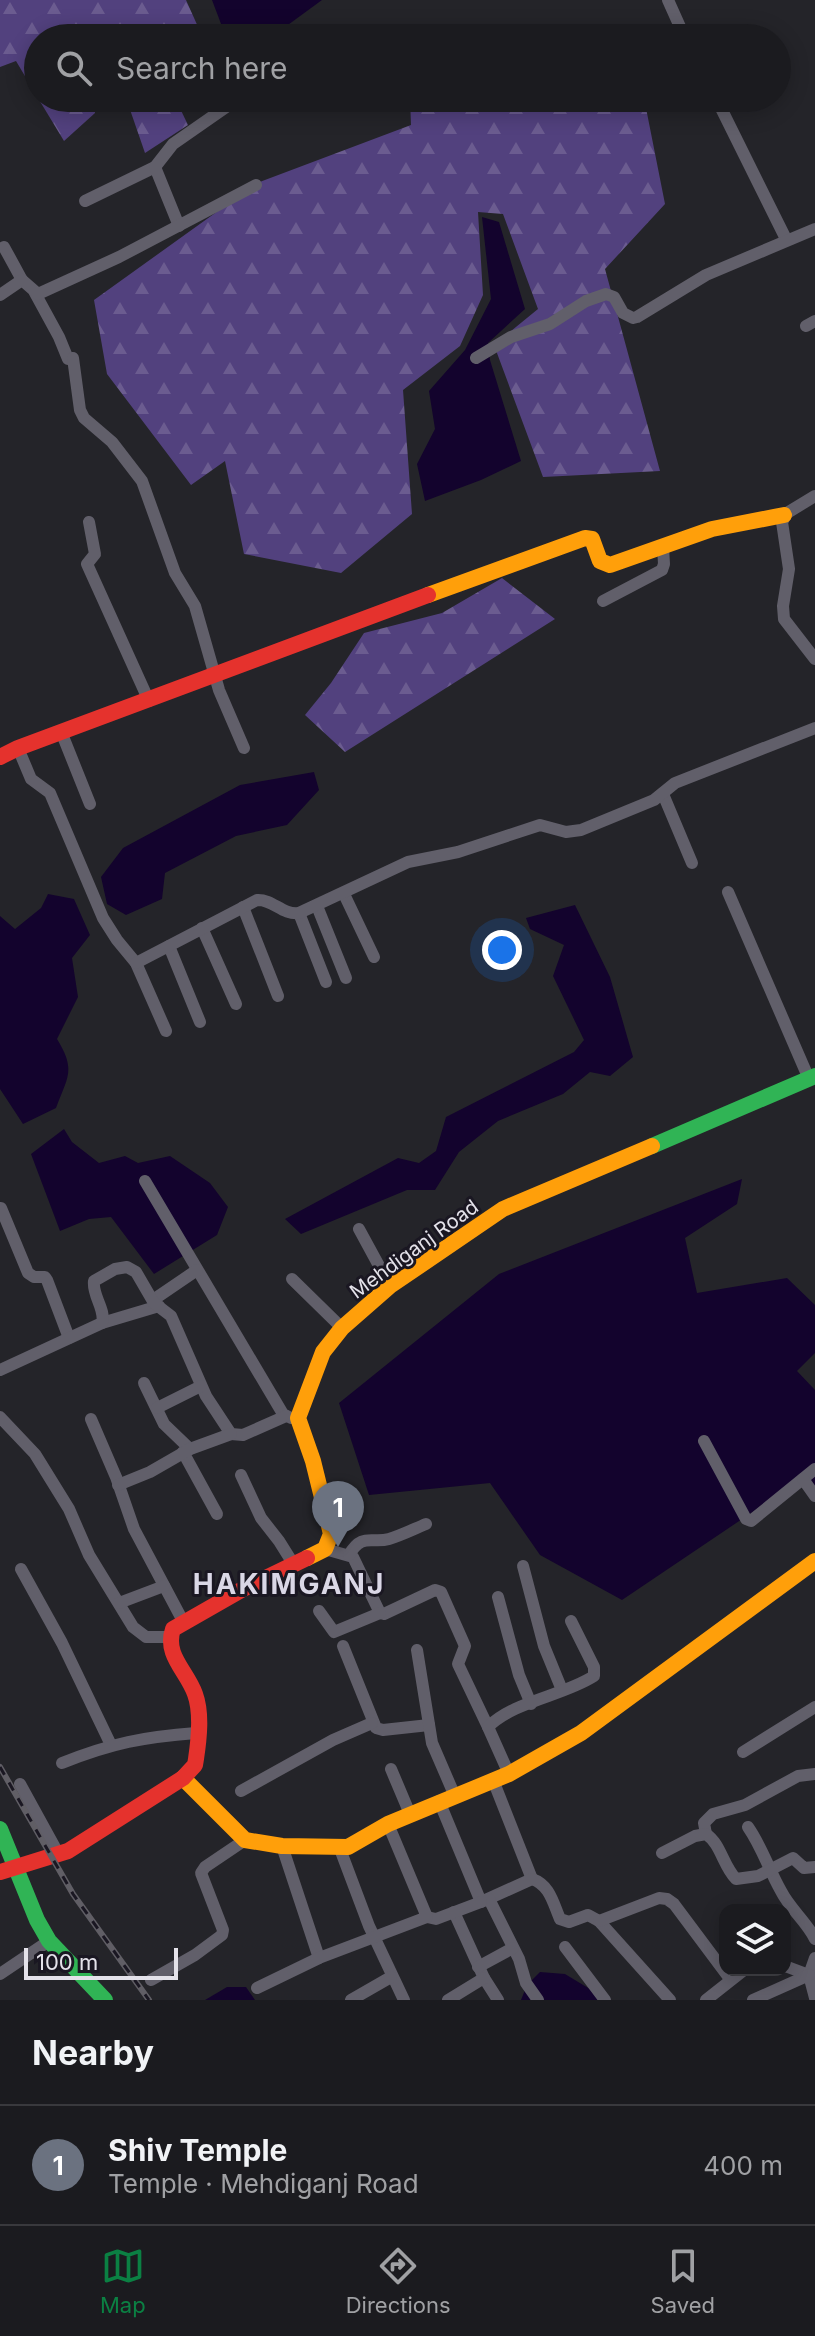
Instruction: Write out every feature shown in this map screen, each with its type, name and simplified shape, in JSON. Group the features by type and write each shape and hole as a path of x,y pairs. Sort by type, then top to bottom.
{"street":[{"path":"668,0 679,24"},
{"path":"85,201 155,167 173,144 219,112"},
{"path":"723,112 786,239"},
{"path":"155,167 179,226"},
{"path":"35,293 75,279 256,185"},
{"path":"476,358 511,337 544,327 586,301 606,294 614,297 628,317 637,317 706,275 815,229"},
{"path":"4,247 22,280 35,293 71,359 84,418 116,447 142,481 175,573 195,606 219,690 244,748"},
{"path":"0,295 22,280"},
{"path":"0,757 149,701 216,672 585,538 592,539 600,561 607,566 712,529 784,515 815,496"},
{"path":"784,515 782,522 789,569 784,619 815,659"},
{"path":"89,522 95,554 87,564 149,701"},
{"path":"603,601 659,572 664,564 663,547"},
{"path":"136,963 262,899 290,914 299,913 408,862 458,852 540,825 572,832 654,800 675,783 815,728"},
{"path":"62,734 90,804"},
{"path":"18,748 31,779 50,793 109,929 136,963 166,1031"},
{"path":"663,794 692,863"},
{"path":"728,892 812,1077"},
{"path":"344,894 374,957"},
{"path":"317,906 346,978"},
{"path":"243,907 278,996"},
{"path":"299,913 326,982"},
{"path":"202,928 236,1004"},
{"path":"169,946 200,1022"},
{"name":"Mehdiganj Road","path":"292,1417 323,1352 342,1328 390,1286 503,1209 812,1077"},
{"path":"8,1870 75,1848 183,1778 192,1769 197,1759 197,1702 192,1684 168,1646 173,1629 243,1589 325,1549 331,1534 313,1461 292,1417 197,1270 145,1181"},
{"path":"1,1208 28,1273 47,1280 69,1338"},
{"path":"359,1229 390,1286"},
{"path":"102,1323 104,1316 93,1285 115,1269 131,1268 156,1303 171,1316 201,1386 224,1428 231,1434"},
{"path":"0,1370 102,1323 156,1303 197,1270"},
{"path":"292,1279 342,1328"},
{"path":"144,1383 164,1424 187,1450 217,1514"},
{"path":"157,1408 201,1386"},
{"path":"0,1417 35,1454 69,1509 89,1555 140,1634 169,1637"},
{"path":"118,1485 150,1472 187,1450 231,1434 243,1435 292,1417"},
{"path":"91,1419 134,1529 184,1623"},
{"path":"704,1441 746,1519 751,1521 815,1469"},
{"path":"241,1475 261,1518 294,1565"},
{"path":"803,1479 815,1496"},
{"path":"349,1555 367,1539 387,1540 426,1524"},
{"path":"325,1549 349,1555 355,1561 380,1613"},
{"path":"183,1778 245,1840 282,1846 340,1849 410,1814 501,1777 581,1733 815,1561"},
{"path":"523,1566 544,1646 562,1690"},
{"path":"21,1569 62,1643 111,1745"},
{"path":"119,1603 164,1586"},
{"path":"319,1611 334,1632 400,1608 435,1590 441,1592 465,1646 458,1664 488,1727 532,1879 547,1888 560,1919 565,1922 588,1915 599,1921 670,2000"},
{"path":"498,1597 519,1675 531,1704"},
{"path":"488,1727 531,1704 590,1679 595,1673 571,1621"},
{"path":"343,1646 372,1723 383,1730 429,1725"},
{"path":"417,1650 432,1743 447,1798 485,1900 513,1948 526,1983 538,2000"},
{"path":"743,1752 815,1707"},
{"path":"241,1791 333,1740 372,1723"},
{"path":"62,1763 142,1737 196,1733"},
{"path":"391,1769 410,1814"},
{"path":"815,1774 798,1776 745,1805 713,1814 704,1823 706,1834 714,1841 725,1865 736,1879 748,1879 793,1858 804,1868 815,1867"},
{"path":"20,1784 59,1855"},
{"path":"388,1824 427,1917"},
{"path":"748,1827 782,1894 815,1939"},
{"path":"0,1829 8,1870 49,1941 105,2000"},
{"path":"662,1853 695,1836 706,1834"},
{"path":"151,1980 195,1955 222,1935 223,1930 201,1873 205,1867 245,1840"},
{"path":"282,1846 319,1958"},
{"path":"340,1849 374,1938 404,2000"},
{"path":"257,1988 319,1958 427,1917 436,1919 532,1879"},
{"path":"599,1921 659,1898 667,1899 674,1904 730,1979"},
{"path":"454,1912 481,1972 498,2000"},
{"path":"0,1974 49,1941"},
{"path":"565,1947 605,2000"},
{"path":"457,1998 481,1972 513,1948"},
{"path":"815,1958 809,1975 815,1998"},
{"path":"791,1968 809,1975"},
{"path":"753,2000 809,1975"},
{"path":"706,2000 735,1976"},
{"path":"351,2000 391,1977"}],"green space":[{"path":"0,0 186,0 197,24 24,24 24,74 16,61 0,67"},
{"path":"46,112 95,112 95,113 64,141"},
{"path":"131,112 182,112 188,125 145,153"},
{"path":"411,112 647,112 665,204 605,269 660,471 543,477 494,345 538,309 503,214 478,212 483,295 460,346 403,390 412,514 341,573 244,554 225,461 191,485 107,374 94,300 257,183 411,125"},
{"path":"502,578 555,619 345,752 305,715 331,683 364,633 442,613"}],"shaded area":[{"path":"212,0 322,0 289,24 221,24"},
{"path":"482,217 499,222 525,309 488,343 490,360 521,461 425,501 417,464 435,429 429,391 465,350 491,299"},
{"path":"314,772 319,790 287,825 236,836 165,873 162,899 126,915 107,904 101,877 123,848 240,785"},
{"path":"48,894 74,899 90,935 72,958 78,997 57,1039 67,1058 68,1073 64,1088 56,1108 23,1124 0,1089 0,916 15,929 41,908"},
{"path":"575,905 610,977 633,1057 610,1076 590,1072 563,1094 498,1121 459,1152 435,1190 407,1190 301,1234 285,1219 398,1158 419,1163 436,1151 446,1117 574,1052 584,1040 553,976 564,945 530,929 526,918"},
{"path":"64,1129 72,1142 99,1163 125,1156 138,1163 170,1156 210,1183 228,1207 217,1235 154,1274 111,1217 89,1219 60,1231 31,1154"},
{"path":"742,1179 737,1204 685,1238 697,1293 787,1278 815,1305 815,1353 797,1371 815,1390 815,1492 800,1480 622,1600 540,1555 490,1483 369,1495 339,1403 499,1274"},
{"path":"540,1972 565,1974 608,2000 521,2000 527,1985"},
{"path":"227,1987 246,1987 255,2000 205,2000"}],"railway":[{"path":"0,1767 73,1894 149,2000"}],"traffic: fast":[{"path":"652,1146 815,1076"},
{"path":"0,1829 37,1920 49,1941 105,2000"}],"traffic: slow":[{"path":"428,595 585,538 592,539 600,561 610,565 712,529 784,515"},
{"path":"307,1558 325,1549 331,1534 313,1461 298,1418 323,1352 342,1328 390,1286 503,1209 652,1146"},
{"path":"183,1778 245,1840 282,1846 348,1847 388,1824 509,1774 581,1733 815,1561"}],"traffic: jam":[{"path":"0,757 428,595"},
{"path":"0,1872 68,1851 183,1778 195,1765 199,1718 195,1694 174,1655 173,1629 243,1589 307,1558"}],"place":[{"name":"Shiv Temple","path":"338,1547"}],"district":[{"name":"HAKIMGANJ","path":"289,1584"}]}
